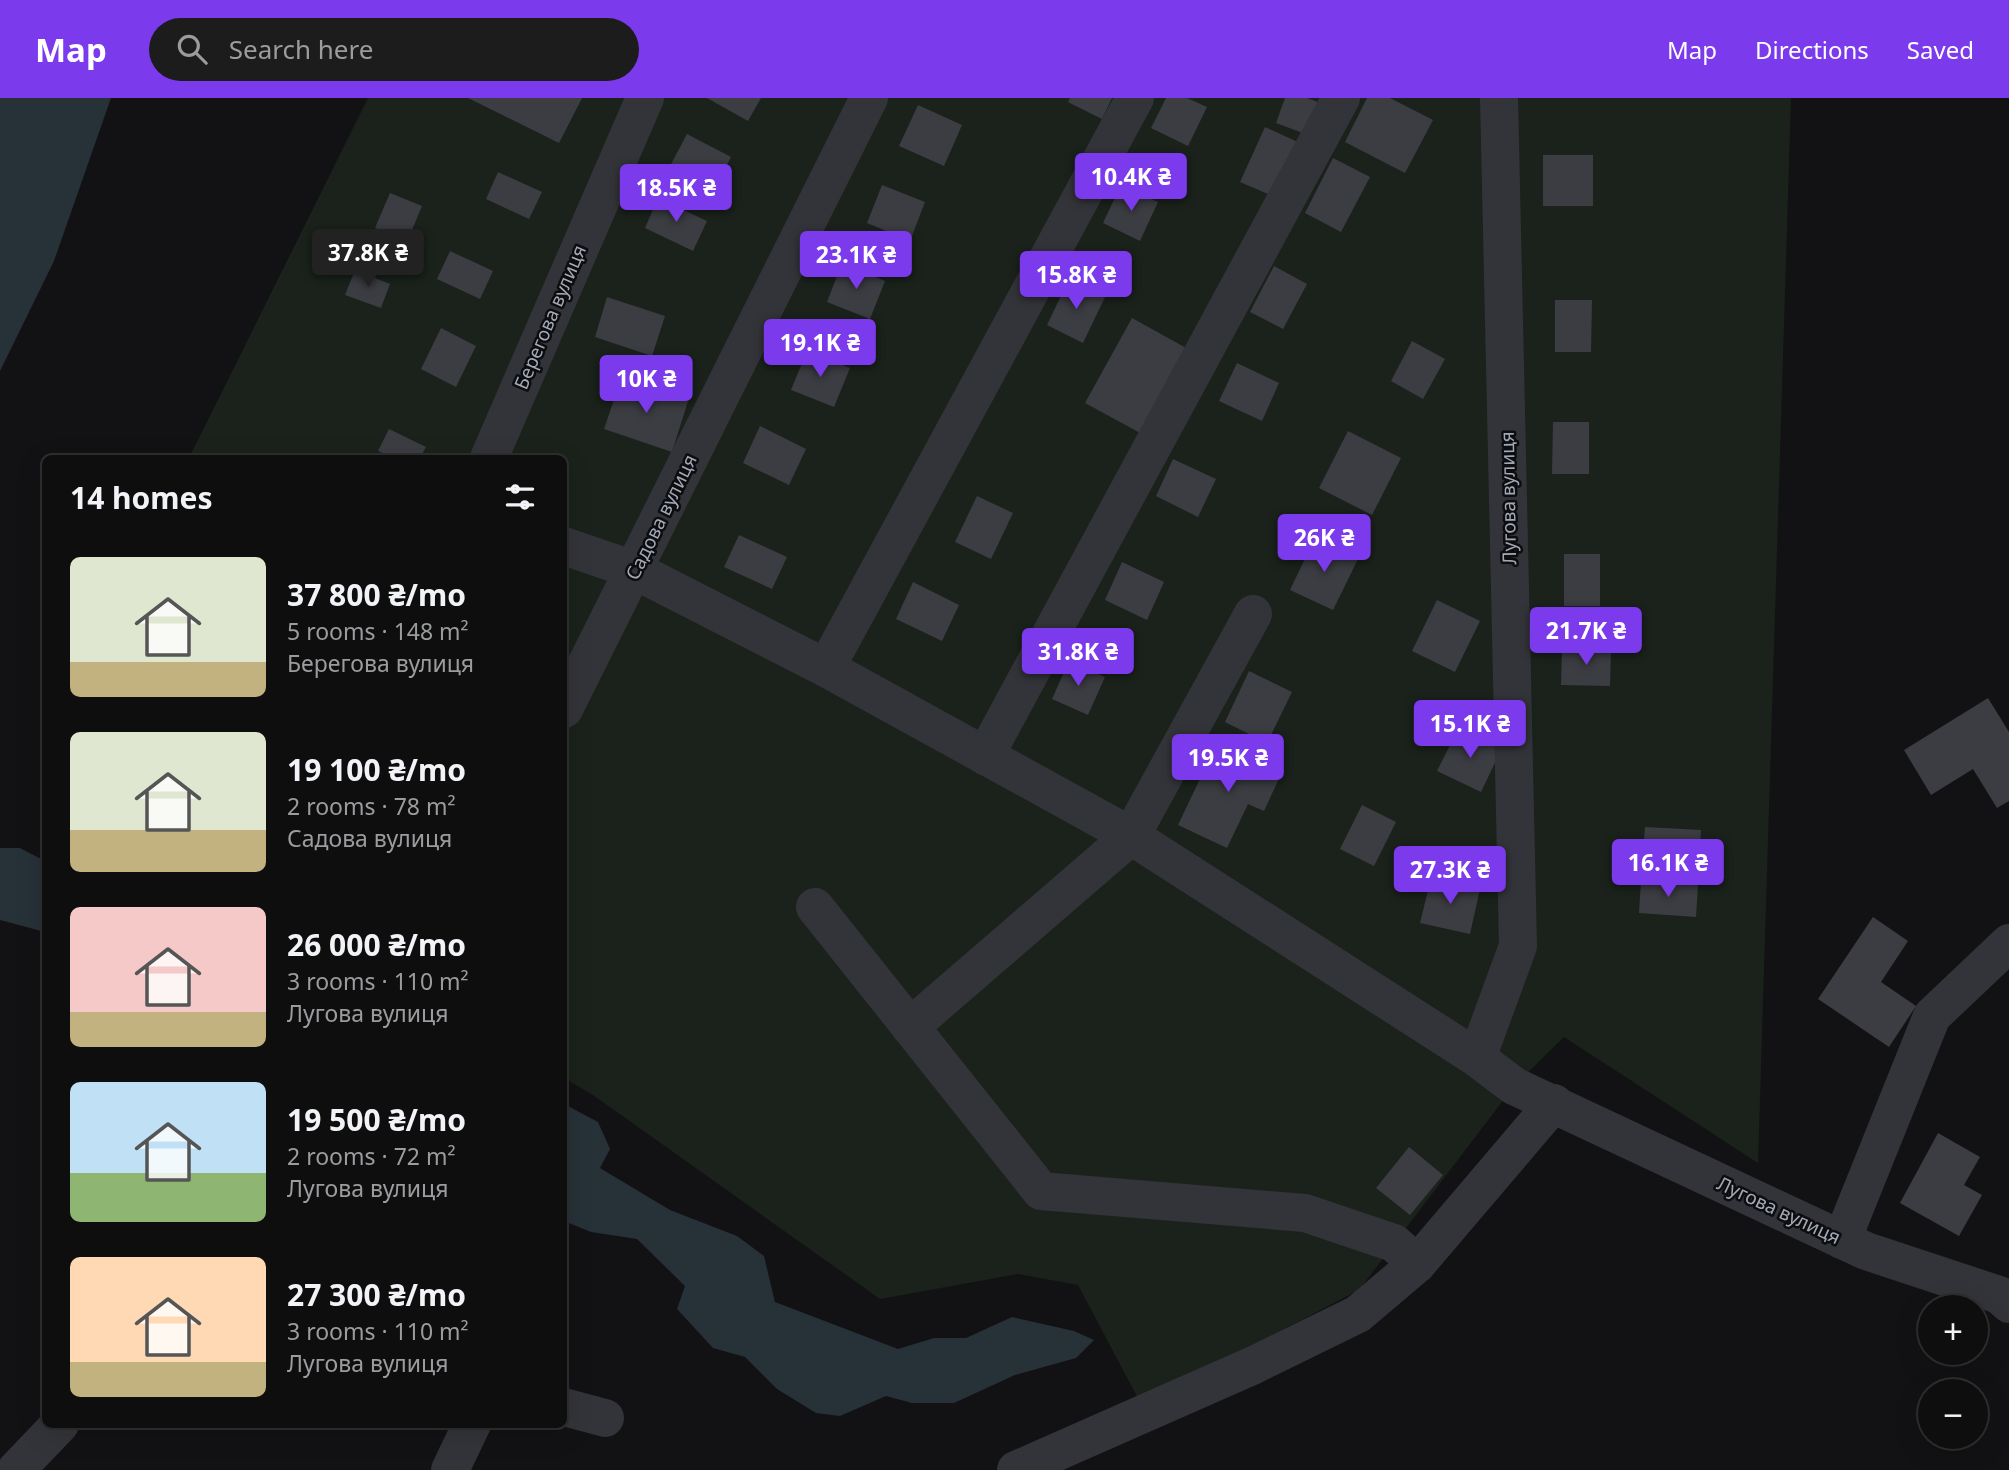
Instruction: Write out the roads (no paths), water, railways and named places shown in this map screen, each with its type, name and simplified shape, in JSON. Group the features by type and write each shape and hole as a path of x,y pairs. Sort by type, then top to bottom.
{"street":[{"name":"Берегова вулиця","path":"490,455 645,98"},
{"name":"Садова вулиця","path":"567,703 869,98"},
{"path":"826,668 1135,98"},
{"path":"985,755 1341,98"},
{"name":"Лугова вулиця","path":"1477,1059 1518,946 1499,98"},
{"name":"Лугова вулиця","path":"567,547 634,570 826,668 1132,836 1477,1059 1514,1086 1866,1251 1999,1295 2009,1304"},
{"path":"910,1027 1132,836 1253,614"},
{"path":"815,906 1041,1191 1305,1213 1394,1243 1417,1264"},
{"path":"1842,1240 1932,1016 2009,943"},
{"path":"1016,1470 1254,1365 1359,1314 1417,1264 1554,1103"},
{"path":"567,1408 605,1418"},
{"path":"16,1470 56,1428"},
{"path":"450,1470 469,1428"}]}
